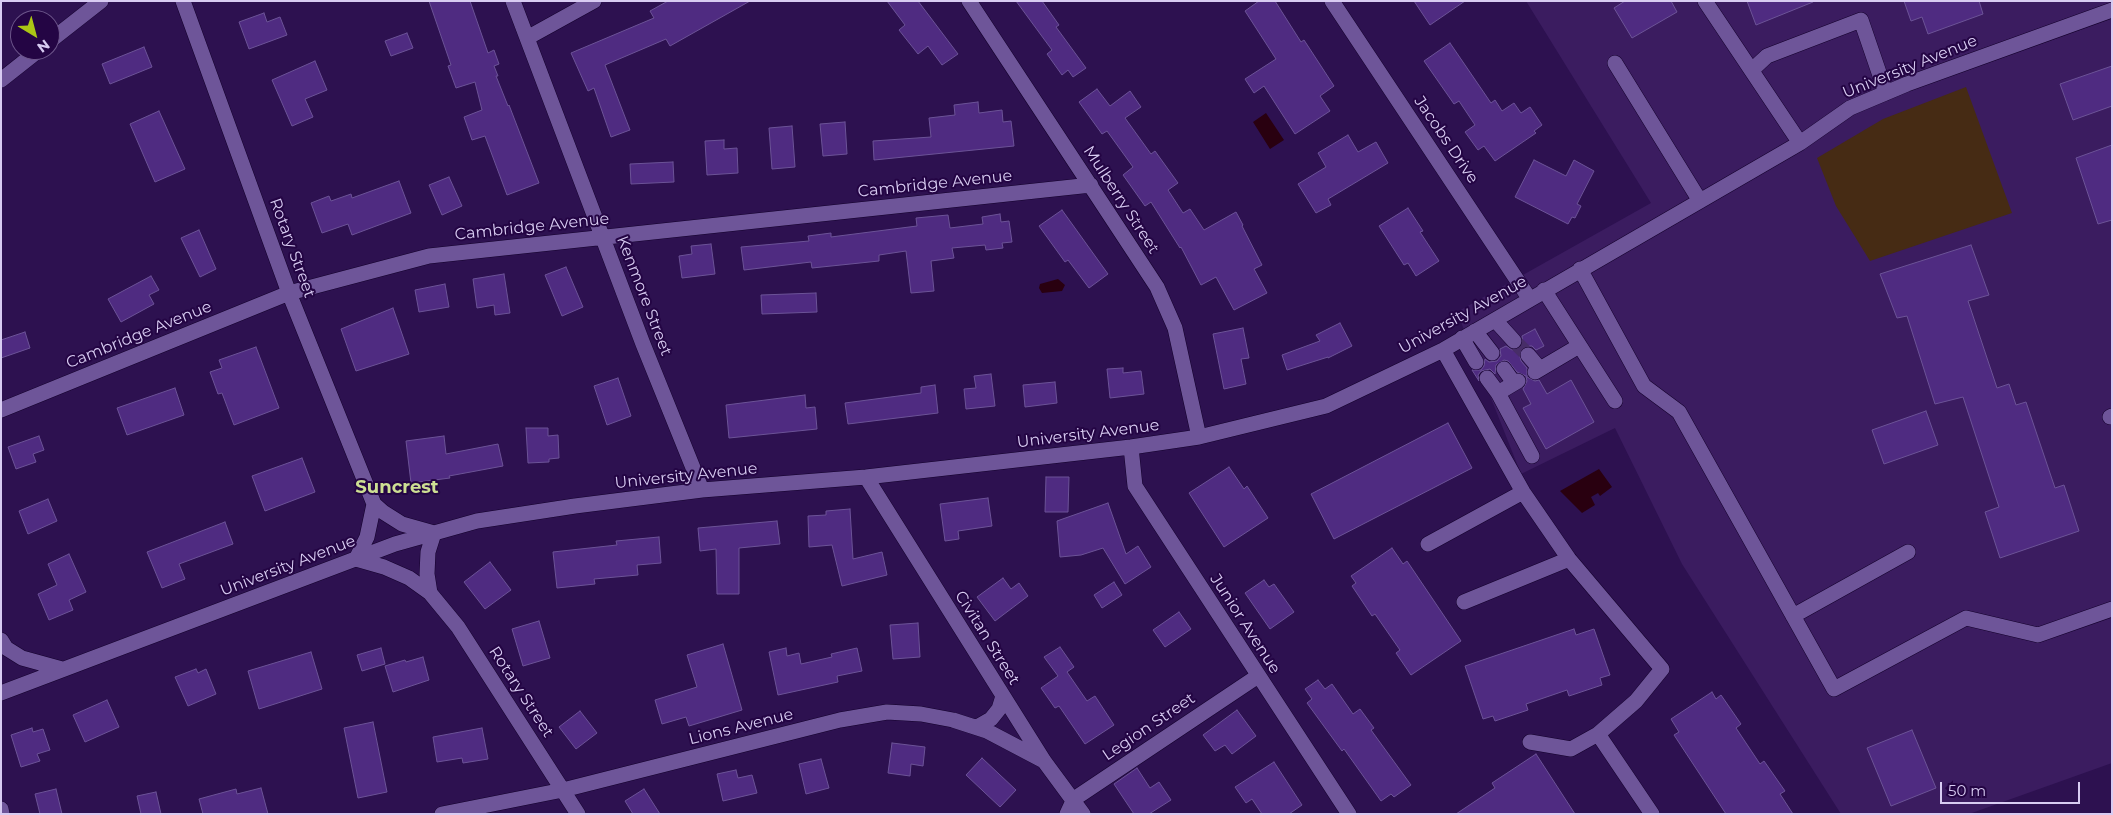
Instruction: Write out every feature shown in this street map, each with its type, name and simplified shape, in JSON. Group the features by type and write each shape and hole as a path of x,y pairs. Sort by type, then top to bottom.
{"street":[{"path":"60,33 101,1"},
{"name":"Rotary Street","path":"183,1 289,293 374,504 392,519 402,524 434,533"},
{"name":"Kenmore Street","path":"513,1 643,344 702,490"},
{"path":"527,38 594,1"},
{"name":"Mulberry Street","path":"969,1 1157,287 1175,328 1199,437"},
{"name":"Jacobs Drive","path":"1332,1 1529,298"},
{"path":"1705,1 1800,143"},
{"name":"University Avenue","path":"1,694 395,544 487,520 575,506 702,490 866,477 1131,447 1199,437 1326,406 1443,350 1529,298 1800,143 1850,108 2004,48 2112,10"},
{"path":"1752,70 1767,56 1860,20 1886,93"},
{"path":"1,80 26,60"},
{"path":"1615,63 1700,201"},
{"name":"Cambridge Avenue","path":"1,410 289,293 429,256 1091,185"},
{"path":"1580,269 1644,386 1679,412 1834,689 1966,618 2038,634 2112,609"},
{"path":"1544,290 1578,346 1615,401"},
{"path":"1495,320 1514,341"},
{"path":"1476,331 1492,353"},
{"path":"1462,338 1476,362"},
{"path":"1528,355 1537,370 1578,346"},
{"path":"1443,350 1523,492 1569,559 1662,669 1636,701 1598,734 1572,749 1530,742"},
{"path":"1498,393 1516,382 1504,369"},
{"path":"1487,378 1498,393 1532,456"},
{"name":"Junior Avenue","path":"1131,447 1135,486 1349,814"},
{"name":"Civitan Street","path":"866,477 1044,761 1074,799 1083,814"},
{"path":"1428,544 1523,492"},
{"path":"356,559 367,537 374,504"},
{"path":"430,593 427,574 428,552 434,533"},
{"path":"1794,616 1908,552"},
{"name":"Rotary Street","path":"356,559 384,567 409,578 430,593 458,626 578,814"},
{"path":"1464,602 1569,559"},
{"path":"1,640 6,648 22,658 62,670"},
{"name":"Legion Street","path":"1074,799 1258,676"},
{"path":"977,728 991,719 999,710 1003,696"},
{"name":"Lions Avenue","path":"442,814 563,790 840,720 886,712 921,714 954,720 987,731 1044,761"},
{"path":"1598,734 1652,814"},
{"path":"1067,814 1074,799"},
{"path":"1,809 2,814"}],"shaded area":[{"path":"1526,1 2112,1 2112,763 1969,814 1841,814 1682,564 1615,428 1521,474 1457,312 1651,203"},
{"path":"1966,87 2012,213 1870,261 1836,206 1817,158 1883,119"},
{"path":"1266,113 1284,140 1270,149 1253,122"},
{"path":"1058,279 1065,285 1062,291 1042,293 1039,288 1040,284"},
{"path":"1599,469 1612,487 1600,496 1598,493 1591,497 1595,505 1582,513 1560,491"}],"building":[{"path":"429,1 470,1 488,53 494,50 499,64 494,66 498,76 496,76 539,183 507,195 485,136 472,140 464,117 482,110 475,82 456,88 448,66 451,65"},
{"path":"668,1 750,1 670,46 666,39 605,65 630,130 611,137 594,88 588,91 571,53 654,18 650,11"},
{"path":"887,1 918,1 958,54 942,65 928,46 918,54 899,30 905,25"},
{"path":"1016,1 1042,1 1059,25 1056,27 1086,68 1073,77 1068,70 1062,75 1047,54 1052,50"},
{"path":"1259,1 1275,1 1301,42 1304,40 1334,86 1320,96 1330,111 1295,134 1264,86 1254,93 1245,79 1276,59 1245,11"},
{"path":"1414,1 1465,1 1430,25"},
{"path":"1625,1 1671,1 1677,12 1632,38 1614,8"},
{"path":"1747,1 1812,1 1813,2 1756,25"},
{"path":"1904,1 1979,1 1983,14 1928,34 1922,17 1911,21"},
{"path":"264,13 267,22 280,17 287,35 249,49 239,22"},
{"path":"407,33 413,48 391,56 385,41"},
{"path":"1450,43 1491,103 1495,100 1502,111 1514,103 1521,113 1530,107 1542,125 1534,131 1536,133 1495,161 1484,146 1478,150 1465,132 1475,125 1459,101 1454,104 1424,61"},
{"path":"144,47 152,67 110,84 102,64"},
{"path":"315,61 327,90 305,99 313,117 292,126 272,80"},
{"path":"2112,66 2112,106 2073,120 2060,84"},
{"path":"1097,89 1110,106 1130,91 1141,107 1125,118 1151,154 1155,151 1178,183 1168,190 1183,213 1190,209 1204,230 1236,212 1262,265 1254,269 1267,293 1234,310 1216,277 1201,285 1181,247 1151,202 1145,206 1123,175 1133,167 1107,131 1102,134 1079,102"},
{"path":"978,102 979,113 1002,110 1003,122 1011,121 1014,146 874,160 873,141 931,137 929,118 955,115 954,105"},
{"path":"159,111 185,169 155,182 130,124"},
{"path":"845,122 847,154 823,156 820,124"},
{"path":"792,126 795,167 772,169 769,128"},
{"path":"1348,135 1358,152 1376,142 1388,163 1328,199 1331,205 1316,213 1298,184 1326,167 1318,153"},
{"path":"724,140 724,149 737,148 738,173 707,175 705,141"},
{"path":"2112,145 2112,220 2098,224 2076,158"},
{"path":"1534,160 1566,176 1574,160 1594,171 1577,204 1581,206 1575,218 1572,217 1568,224 1515,197"},
{"path":"673,162 674,182 631,184 630,164"},
{"path":"449,177 462,206 442,215 429,185"},
{"path":"399,181 411,213 352,235 348,224 322,233 311,203 329,196 331,201 351,194 352,198"},
{"path":"1408,208 1423,231 1420,232 1439,261 1416,276 1408,263 1404,265 1379,226"},
{"path":"1062,210 1108,274 1089,288 1068,260 1065,262 1039,226"},
{"path":"1000,214 1001,222 1009,221 1012,242 1002,243 1003,248 986,250 985,245 952,248 954,258 931,261 934,291 911,293 906,251 879,255 879,261 812,268 811,262 744,270 741,247 809,241 808,236 831,233 831,237 917,226 916,218 948,215 950,228 983,224 982,217"},
{"path":"199,230 216,269 200,277 181,238"},
{"path":"711,244 715,274 682,278 679,256 692,254 691,246"},
{"path":"1971,245 1989,295 1968,301 1997,388 2009,384 2016,405 2026,402 2055,488 2064,485 2079,531 2000,558 1985,512 1999,507 1963,397 1935,404 1907,316 1897,318 1880,274"},
{"path":"566,267 583,307 562,316 545,275"},
{"path":"504,274 510,313 495,315 494,305 477,308 473,279"},
{"path":"151,276 159,290 149,295 154,304 121,322 108,299"},
{"path":"445,284 449,307 419,312 415,290"},
{"path":"816,293 817,312 762,314 761,295"},
{"path":"393,308 409,354 356,371 341,329"},
{"path":"1340,323 1352,346 1328,358 1287,370 1282,355 1320,341 1316,335"},
{"path":"1243,328 1249,358 1241,359 1246,384 1224,389 1213,334"},
{"path":"1535,329 1544,346 1536,350 1532,346 1526,346 1519,352 1521,361 1527,368 1527,377 1535,381 1539,380 1547,394 1571,380 1594,422 1546,449 1523,408 1531,404 1523,389 1527,381 1526,376 1517,372 1508,361 1504,360 1496,365 1495,374 1490,369 1481,371 1478,375 1479,381 1472,370 1481,370 1485,359 1489,362 1497,361 1501,356 1500,349 1506,346 1512,350 1520,348 1523,343 1522,336"},
{"path":"25,332 30,348 1,358 1,340"},
{"path":"256,347 279,408 234,425 222,393 218,394 210,372 222,368 219,360"},
{"path":"1123,368 1123,373 1141,371 1144,394 1110,398 1107,369"},
{"path":"991,374 995,406 966,409 964,389 976,388 974,376"},
{"path":"618,378 631,416 607,425 594,386"},
{"path":"1055,382 1057,403 1025,407 1023,385"},
{"path":"935,385 938,413 848,424 845,403 921,393 921,387"},
{"path":"175,388 184,415 127,435 117,408"},
{"path":"805,395 806,408 815,407 817,429 729,438 726,405"},
{"path":"1926,411 1938,445 1884,464 1872,430"},
{"path":"1448,423 1472,468 1334,539 1311,494"},
{"path":"526,428 548,428 548,436 558,435 559,458 549,459 549,462 528,463"},
{"path":"39,436 44,450 33,454 36,462 16,469 8,447"},
{"path":"444,436 446,454 498,444 503,466 449,476 450,478 411,483 406,441"},
{"path":"302,458 315,492 265,511 252,476"},
{"path":"1229,467 1244,489 1247,486 1268,518 1224,547 1189,493"},
{"path":"1046,477 1069,477 1068,512 1045,512"},
{"path":"988,498 992,526 958,531 959,539 945,541 940,504"},
{"path":"48,499 57,521 28,534 19,511"},
{"path":"1108,503 1126,554 1138,546 1151,567 1125,584 1103,548 1081,555 1060,557 1057,521"},
{"path":"850,509 853,559 882,552 887,575 842,586 832,545 809,547 808,516 826,515 826,511"},
{"path":"777,521 780,544 739,548 739,594 717,594 716,549 700,551 698,528"},
{"path":"225,522 233,544 179,564 185,579 162,588 147,552"},
{"path":"659,537 661,563 637,565 638,575 594,579 595,584 557,588 553,552 617,545 616,541"},
{"path":"1392,548 1403,564 1407,561 1461,641 1411,675 1396,653 1400,650 1375,614 1372,616 1352,586 1356,583 1351,576"},
{"path":"69,554 86,592 69,600 73,610 49,620 38,594 57,585 48,564"},
{"path":"490,562 511,590 485,609 464,582"},
{"path":"1003,578 1011,589 1019,583 1028,596 995,621 977,597"},
{"path":"1264,580 1269,587 1274,584 1294,612 1270,629 1245,593"},
{"path":"1114,582 1122,595 1102,608 1094,595"},
{"path":"1179,612 1191,629 1165,647 1153,630"},
{"path":"539,621 550,658 523,666 512,629"},
{"path":"918,623 920,657 893,659 890,625"},
{"path":"1574,629 1576,635 1594,629 1610,675 1600,678 1602,685 1569,696 1567,690 1526,704 1528,710 1495,721 1493,716 1483,719 1465,666"},
{"path":"723,644 742,710 689,726 686,717 662,724 655,700 697,687 687,655"},
{"path":"1060,647 1074,667 1067,672 1087,701 1095,696 1114,725 1085,744 1059,706 1055,708 1041,688 1058,676 1044,657"},
{"path":"381,648 385,664 362,671 357,655"},
{"path":"786,648 787,656 799,653 801,664 832,657 831,654 857,648 862,671 837,676 838,682 778,695 769,652"},
{"path":"311,652 322,689 259,709 248,671"},
{"path":"423,657 429,680 393,692 385,666"},
{"path":"196,669 198,673 206,669 216,694 188,706 175,677"},
{"path":"1318,680 1325,689 1332,684 1353,714 1360,709 1374,728 1371,730 1411,785 1394,797 1391,794 1381,801 1344,749 1342,751 1307,703 1312,699 1305,689"},
{"path":"1712,692 1716,699 1721,695 1741,724 1736,728 1760,764 1764,761 1785,791 1780,794 1793,814 1726,814 1674,735 1679,732 1671,719"},
{"path":"107,700 119,727 85,742 73,715"},
{"path":"1237,710 1256,736 1232,754 1225,745 1215,751 1203,735"},
{"path":"580,711 597,733 576,749 559,727"},
{"path":"373,722 387,792 358,798 344,728"},
{"path":"32,728 33,732 43,729 50,750 37,754 40,761 21,767 11,735"},
{"path":"482,728 488,759 463,763 462,758 437,762 433,737"},
{"path":"1912,730 1936,788 1891,806 1867,748"},
{"path":"892,743 925,747 923,766 911,764 910,776 888,773"},
{"path":"1536,754 1575,814 1456,814 1495,788 1492,783"},
{"path":"982,758 1016,790 1000,807 966,775"},
{"path":"821,759 829,788 806,794 799,764"},
{"path":"1274,762 1302,805 1289,814 1262,814 1252,799 1246,803 1235,787"},
{"path":"1137,768 1150,788 1159,782 1171,800 1149,814 1134,814 1114,784"},
{"path":"736,770 738,778 752,775 757,793 723,801 717,774"},
{"path":"261,788 268,814 203,814 199,799 236,789 237,794"},
{"path":"56,789 62,814 40,814 35,794"},
{"path":"644,789 660,814 633,814 625,801"},
{"path":"156,792 161,814 141,814 137,796"}],"tunnel":[{"path":"1514,341 1528,355"}],"district":[{"name":"Suncrest","path":"397,488"}]}
